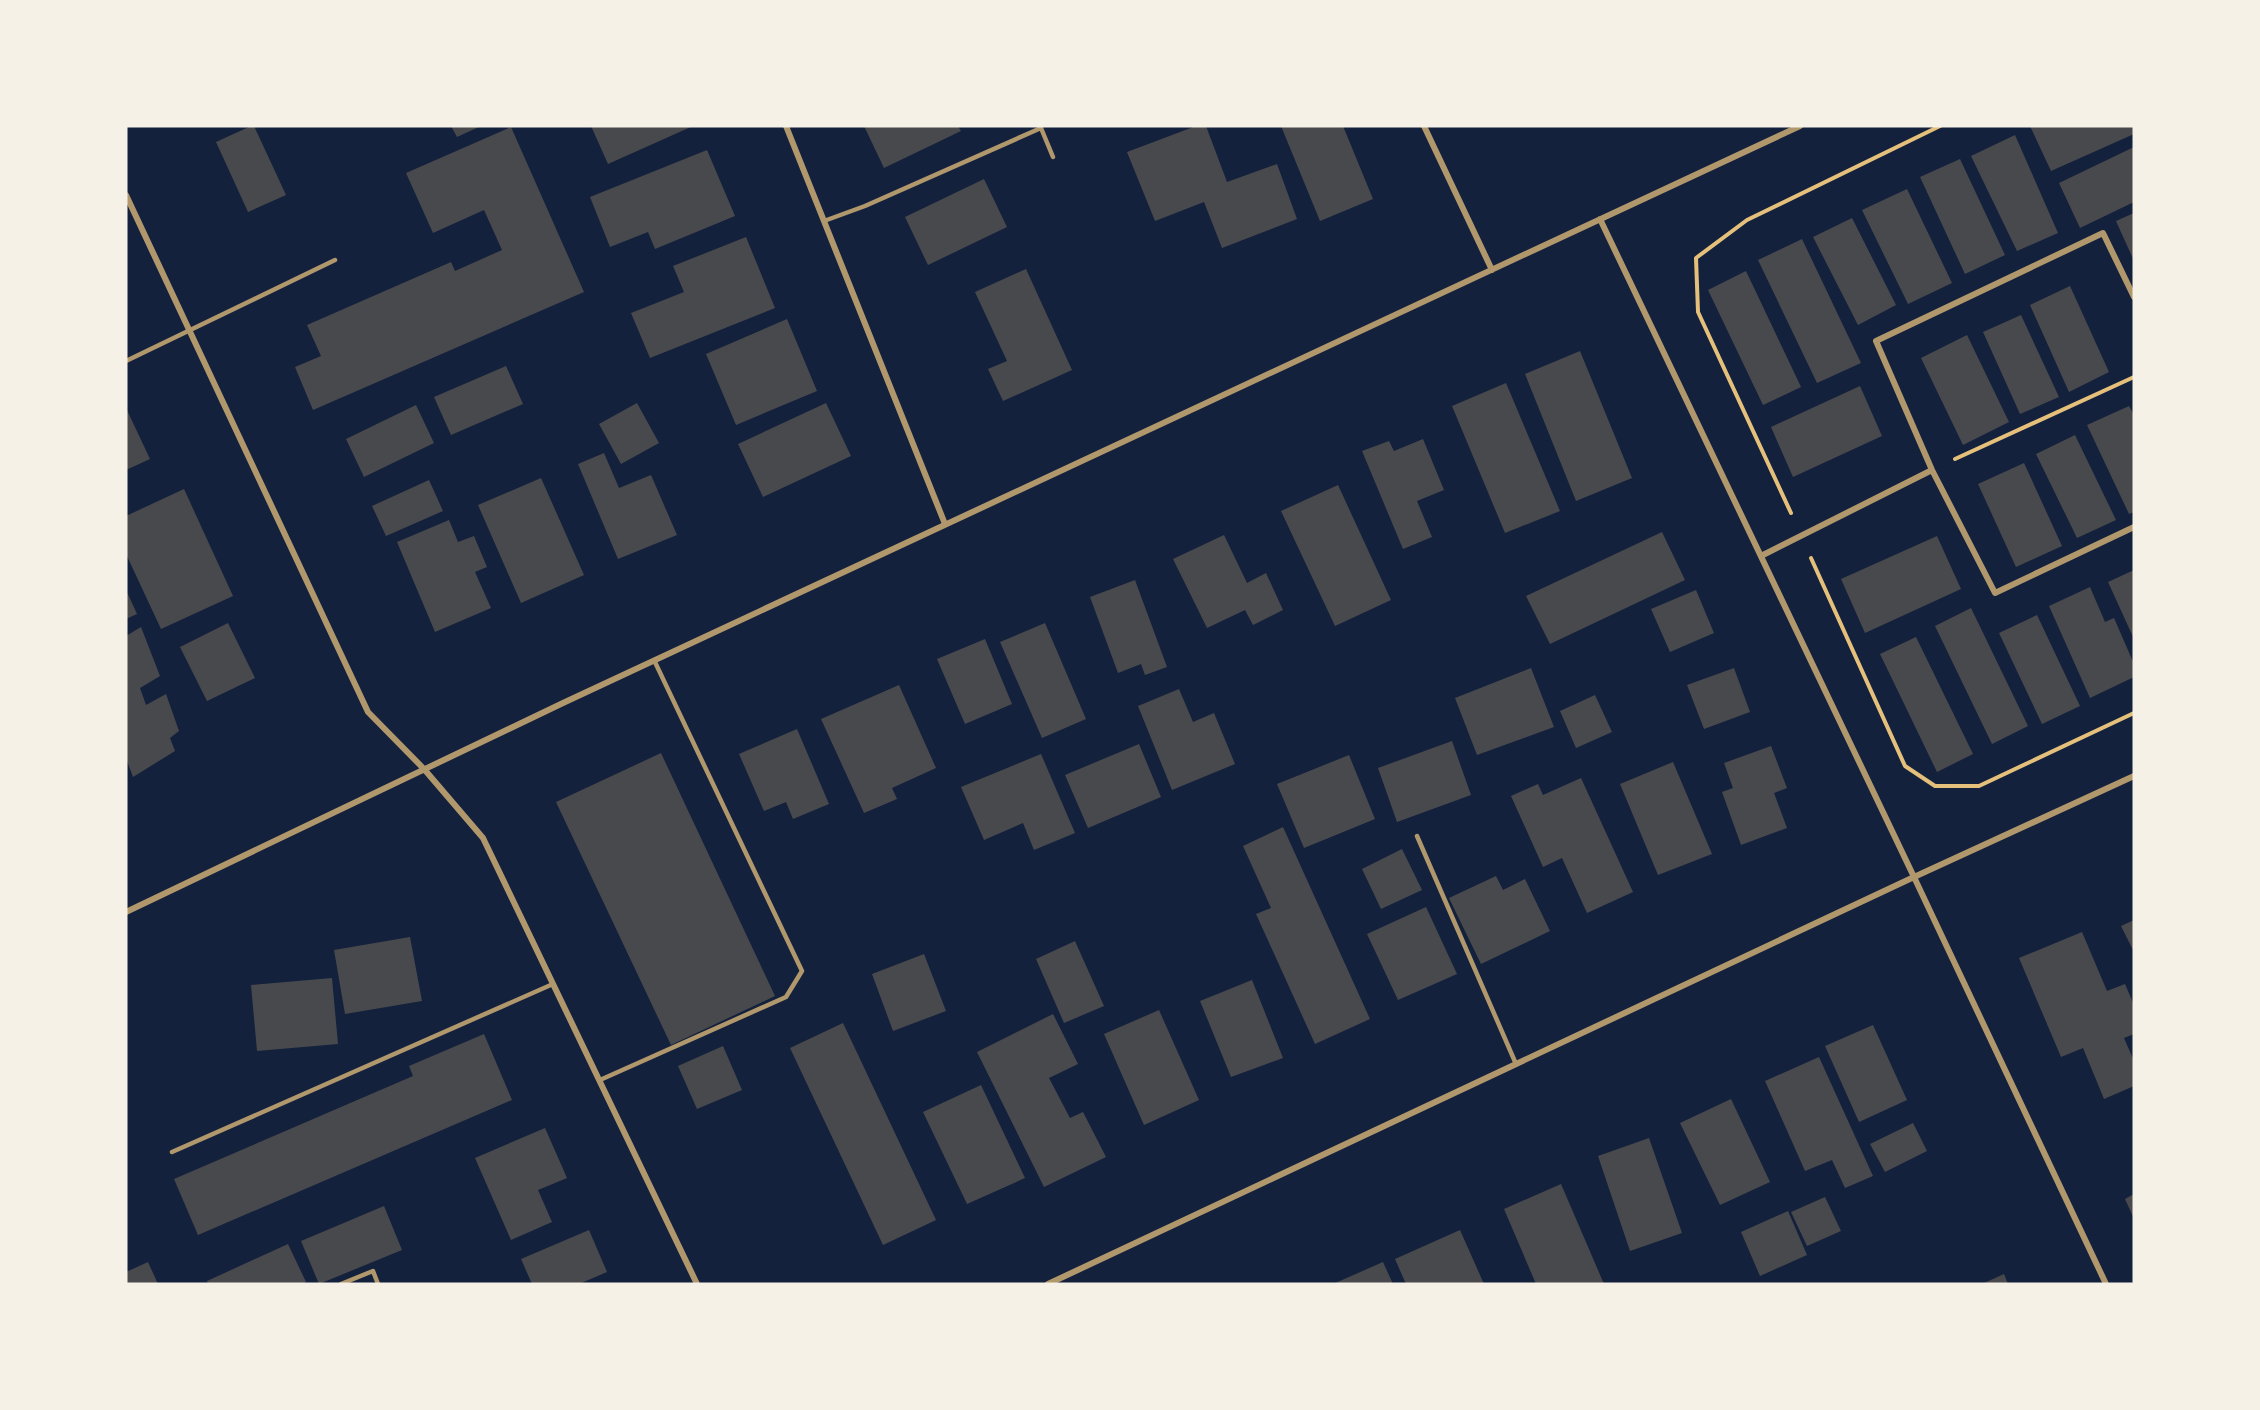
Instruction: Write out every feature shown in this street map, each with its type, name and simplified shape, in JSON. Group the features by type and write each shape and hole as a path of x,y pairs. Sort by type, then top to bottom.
{"street":[{"path":"786,126 945,524"},
{"path":"1424,126 1491,270"},
{"path":"126,912 654,660 1800,126"},
{"path":"126,195 368,712 424,769 483,838 697,1284"},
{"path":"1600,219 2106,1284"},
{"path":"2134,297 2103,233 1876,341 1932,470 1995,593 2134,527"},
{"path":"1761,556 1932,470"},
{"path":"1048,1284 2134,776"}],"lane":[{"path":"824,221 865,206 1041,128 1053,157"},
{"path":"126,361 335,260"},
{"path":"600,1080 786,997 802,971 654,660"},
{"path":"1417,836 1516,1064"},
{"path":"172,1152 553,984"},
{"path":"341,1284 373,1271 378,1284"}],"path":[{"path":"1932,470 2134,377"}],"building":[{"path":"254,126 286,195 248,212 216,142"},
{"path":"451,126 481,126 457,137"},
{"path":"591,126 693,126 608,164"},
{"path":"864,126 958,126 961,131 884,168"},
{"path":"1196,126 1206,126 1227,182 1277,164 1297,219 1222,248 1204,202 1155,221 1127,152"},
{"path":"1281,126 1343,126 1373,199 1320,221"},
{"path":"2030,126 2134,126 2134,134 2051,171"},
{"path":"511,127 584,292 313,410 295,367 321,356 307,325 451,262 455,271 502,250 484,210 433,233 406,173"},
{"path":"2015,135 2058,233 2017,251 1971,156"},
{"path":"2134,147 2134,202 2080,228 2059,183"},
{"path":"707,150 735,216 655,249 648,232 610,247 590,197"},
{"path":"1960,159 2005,255 1965,274 1920,177"},
{"path":"984,179 1007,227 928,265 905,217"},
{"path":"1907,189 1952,283 1908,304 1862,210"},
{"path":"2134,213 2134,261 2116,221"},
{"path":"1852,218 1896,305 1858,325 1813,237"},
{"path":"746,237 775,308 650,358 631,313 684,292 673,266"},
{"path":"1802,239 1861,363 1817,383 1758,260"},
{"path":"1026,269 1072,370 1003,401 988,369 1007,361 975,292"},
{"path":"1746,271 1801,387 1763,405 1708,290"},
{"path":"2070,286 2109,372 2069,392 2030,305"},
{"path":"2021,315 2059,397 2020,414 1983,332"},
{"path":"787,319 817,391 736,425 706,354"},
{"path":"1967,335 2009,422 1963,445 1921,358"},
{"path":"1580,351 1632,478 1576,501 1525,374"},
{"path":"506,366 523,404 451,435 434,397"},
{"path":"1506,383 1560,511 1505,533 1452,406"},
{"path":"1860,386 1882,436 1793,477 1771,427"},
{"path":"637,403 659,443 621,464 599,424"},
{"path":"826,403 851,456 763,497 738,444"},
{"path":"416,405 434,443 364,477 346,439"},
{"path":"2129,406 2134,415 2134,512 2129,514 2087,425"},
{"path":"126,408 150,459 126,470"},
{"path":"2075,435 2116,520 2077,538 2036,454"},
{"path":"1423,439 1444,490 1417,501 1432,537 1403,549 1362,451 1389,441 1394,451"},
{"path":"604,453 619,488 651,475 677,535 618,559 578,464"},
{"path":"2024,463 2062,546 2016,567 1978,484"},
{"path":"541,478 584,575 521,603 478,505"},
{"path":"429,480 443,511 386,536 372,506"},
{"path":"1338,485 1391,600 1335,626 1281,511"},
{"path":"184,489 233,596 161,629 126,554 126,516"},
{"path":"449,520 458,542 474,536 487,567 475,572 491,608 435,632 397,542"},
{"path":"1662,532 1685,580 1550,644 1526,596"},
{"path":"1224,535 1247,583 1266,573 1283,610 1253,625 1245,610 1207,628 1173,559"},
{"path":"1937,536 1961,589 1865,633 1841,579"},
{"path":"2134,570 2134,639 2108,582"},
{"path":"1135,580 1167,667 1145,675 1141,664 1118,673 1090,597"},
{"path":"2090,587 2105,622 2114,618 2134,664 2134,677 2090,698 2049,606"},
{"path":"126,590 137,614 126,619"},
{"path":"1696,590 1714,633 1670,652 1651,609"},
{"path":"1971,608 2028,726 1992,744 1935,626"},
{"path":"2037,615 2080,706 2042,724 1999,633"},
{"path":"228,623 255,678 207,701 180,647"},
{"path":"1045,623 1086,719 1042,738 1000,642"},
{"path":"141,627 160,676 140,688 146,705 166,694 179,731 170,738 175,751 133,777 126,758 126,636"},
{"path":"1916,637 1973,754 1937,772 1880,654"},
{"path":"985,639 1012,704 965,724 937,659"},
{"path":"1531,668 1554,727 1477,755 1455,698"},
{"path":"1734,668 1750,712 1704,729 1687,685"},
{"path":"899,685 936,768 892,788 897,799 864,813 821,719"},
{"path":"1179,689 1193,722 1214,713 1235,764 1172,790 1138,706"},
{"path":"1595,695 1612,732 1576,748 1560,711"},
{"path":"797,729 829,804 793,819 786,802 764,811 739,754"},
{"path":"1452,741 1471,795 1397,822 1378,768"},
{"path":"1139,744 1161,797 1088,828 1065,775"},
{"path":"1771,746 1787,788 1774,793 1787,828 1741,845 1722,792 1733,788 1724,763"},
{"path":"661,753 775,996 671,1045 556,802"},
{"path":"1041,754 1075,833 1034,850 1023,823 984,840 961,787"},
{"path":"1349,755 1375,819 1304,848 1277,784"},
{"path":"1673,762 1712,854 1658,875 1620,784"},
{"path":"1581,778 1633,892 1587,913 1562,858 1543,867 1511,796 1538,784 1543,795"},
{"path":"1283,827 1370,1019 1315,1044 1256,914 1271,908 1243,846"},
{"path":"1402,849 1422,890 1381,909 1362,869"},
{"path":"1496,876 1503,890 1525,879 1550,931 1481,964 1449,898"},
{"path":"1426,907 1457,974 1398,1000 1367,934"},
{"path":"2134,920 2134,952 2121,926"},
{"path":"2082,932 2107,991 2125,984 2134,1005 2134,1034 2124,1038 2134,1061 2134,1086 2104,1099 2083,1048 2061,1057 2019,958"},
{"path":"410,937 422,1001 345,1014 334,950"},
{"path":"1075,941 1104,1006 1064,1023 1036,959"},
{"path":"924,954 946,1011 893,1031 872,974"},
{"path":"332,978 338,1044 257,1051 251,985"},
{"path":"1252,980 1283,1058 1231,1077 1200,1001"},
{"path":"1159,1010 1199,1100 1144,1125 1104,1034"},
{"path":"1053,1014 1078,1064 1049,1078 1070,1118 1083,1112 1106,1157 1044,1187 977,1052"},
{"path":"843,1023 936,1220 883,1245 790,1048"},
{"path":"1873,1025 1907,1100 1859,1122 1825,1046"},
{"path":"484,1034 512,1100 198,1235 174,1179 413,1076 409,1066"},
{"path":"723,1046 742,1090 697,1109 678,1066"},
{"path":"1819,1057 1873,1176 1845,1188 1832,1160 1805,1171 1765,1081"},
{"path":"981,1085 1025,1178 967,1204 923,1112"},
{"path":"1731,1099 1770,1182 1720,1205 1680,1123"},
{"path":"1913,1123 1927,1151 1885,1172 1870,1144"},
{"path":"545,1128 567,1178 538,1190 552,1222 511,1240 475,1158"},
{"path":"1649,1138 1682,1233 1630,1251 1598,1156"},
{"path":"1561,1184 1604,1284 1536,1284 1504,1209"},
{"path":"2134,1194 2134,1219 2125,1199"},
{"path":"1825,1197 1841,1231 1807,1246 1791,1212"},
{"path":"384,1206 402,1250 319,1284 301,1241"},
{"path":"1788,1211 1807,1255 1760,1276 1741,1232"},
{"path":"589,1230 607,1272 579,1284 532,1284 521,1259"},
{"path":"1460,1230 1484,1284 1406,1284 1395,1259"},
{"path":"288,1244 306,1282 301,1284 208,1284 207,1281"},
{"path":"148,1262 158,1284 126,1284 126,1272"},
{"path":"1383,1262 1393,1284 1333,1284"},
{"path":"2004,1274 2008,1284 1982,1284"}]}
